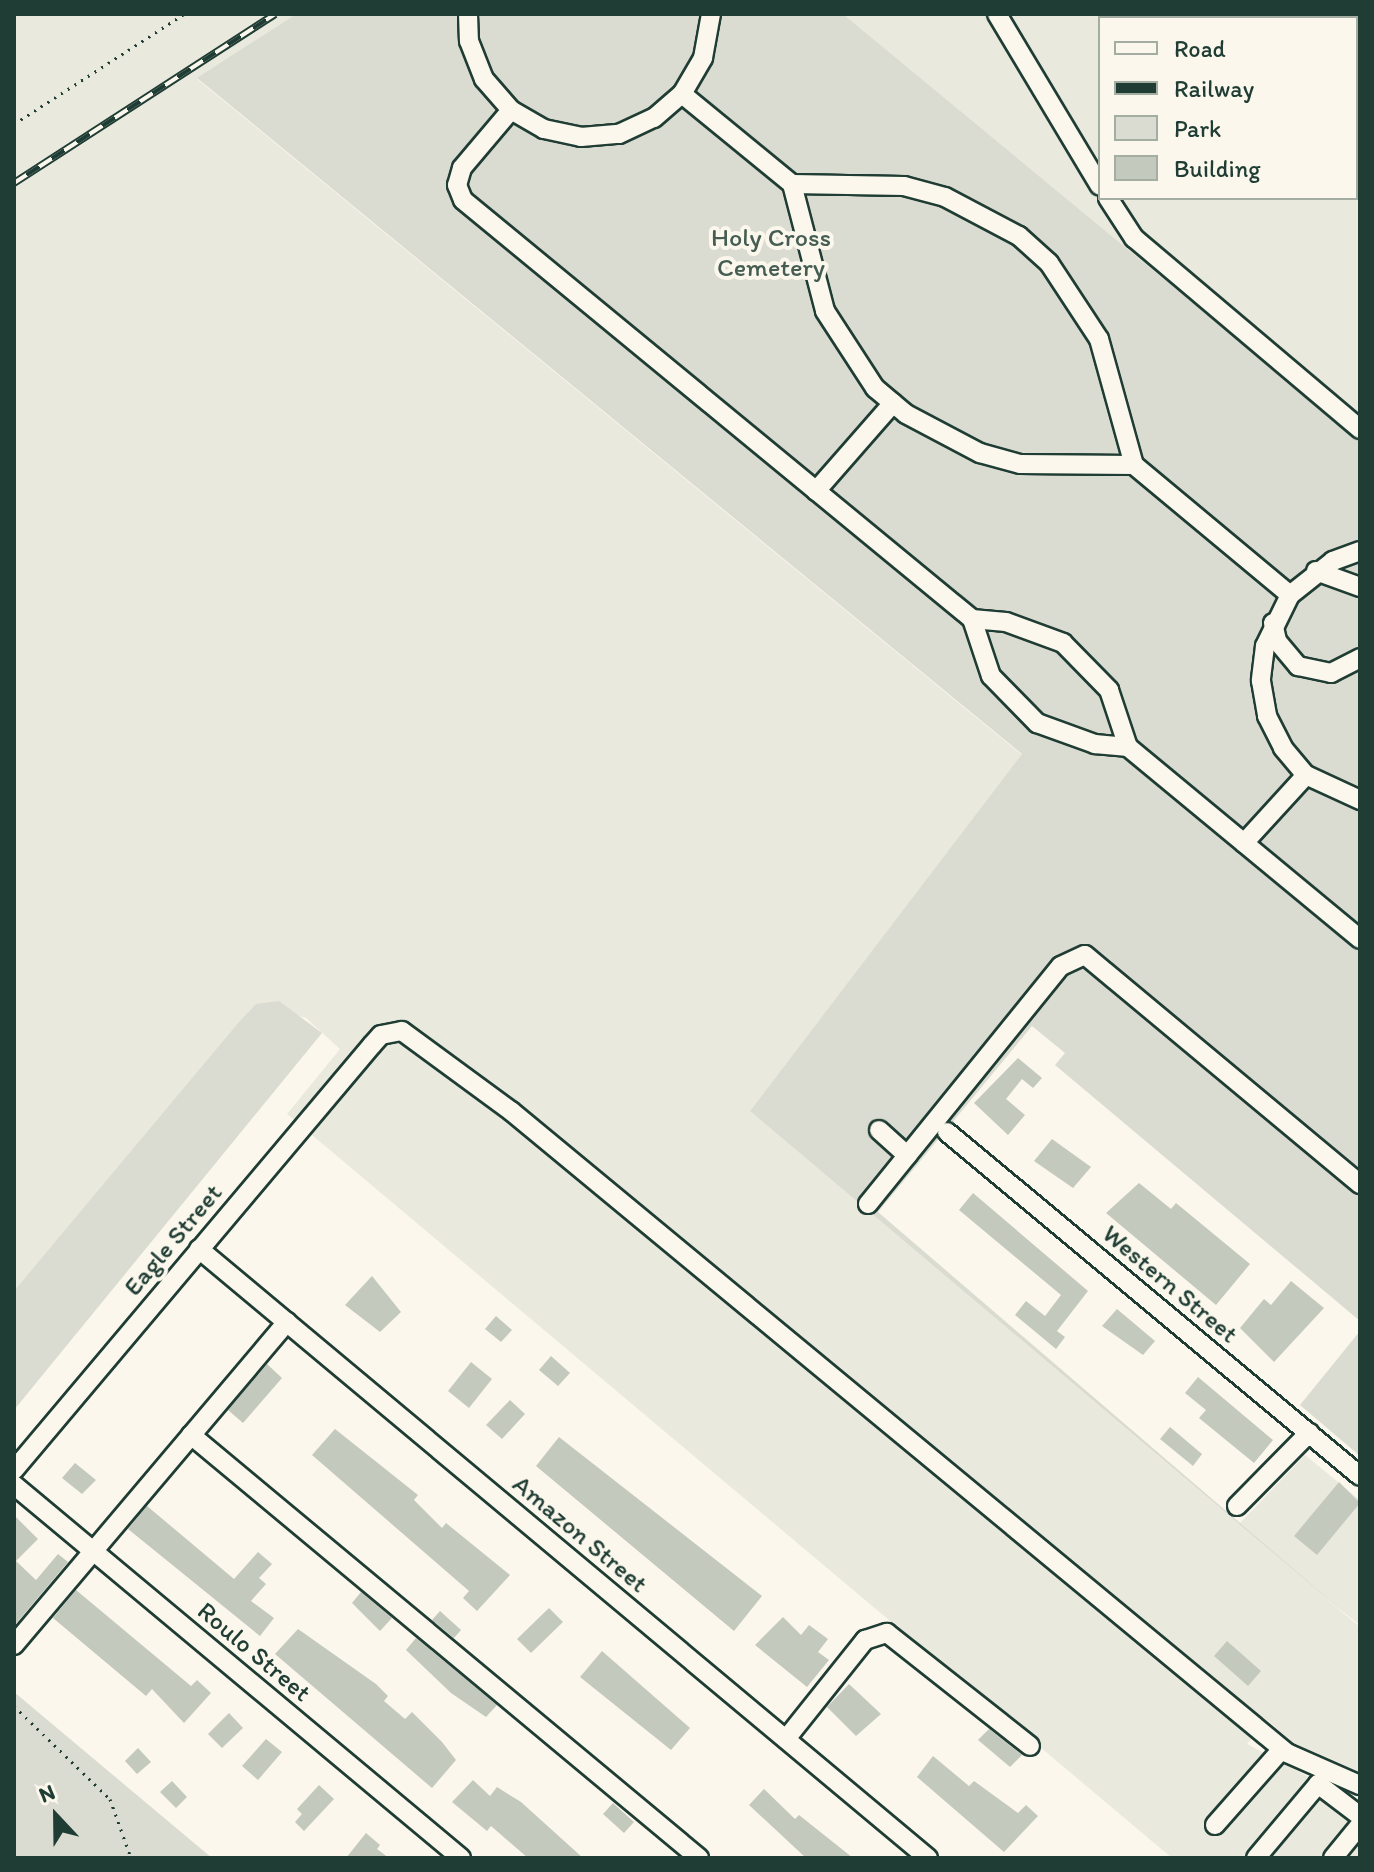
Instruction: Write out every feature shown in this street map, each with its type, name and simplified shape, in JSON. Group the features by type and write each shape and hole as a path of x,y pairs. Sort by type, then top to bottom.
{"street":[{"path":"468,14 469,41 484,79 511,110 544,129 581,137 619,134 654,118 682,94 703,58 711,14"},
{"path":"997,14 1098,183"},
{"path":"682,94 792,184 825,311 848,352 893,403 942,436 1020,464 1134,465"},
{"path":"511,110 462,168 457,185 463,200 972,619 991,676 1037,723 1095,744 1128,747"},
{"path":"792,184 904,186 945,197 1019,236 1049,263 1099,339 1134,465 1290,595"},
{"path":"1109,200 1134,238 1360,429"},
{"path":"816,491 893,403"},
{"path":"1360,551 1316,571 1290,595 1273,623 1261,681 1267,716 1283,748 1306,775 1360,800"},
{"path":"1316,571 1360,587"},
{"path":"972,619 1006,622 1063,643 1109,690 1128,747 1360,939"},
{"path":"1273,623 1277,641 1298,666 1331,673 1360,658"},
{"path":"1244,843 1306,775"},
{"path":"868,1204 1061,966 1085,955 1360,1184"},
{"name":"Eagle Street","path":"14,1470 372,1045 391,1030 429,1046 1282,1749"},
{"path":"879,1130 907,1155"},
{"name":"Western Street","path":"947,1132 1360,1476"},
{"name":"Amazon Street","path":"199,1249 928,1858"},
{"path":"14,1645 287,1322"},
{"path":"1237,1506 1309,1433"},
{"path":"191,1435 699,1858"},
{"name":"Roulo Street","path":"14,1485 461,1858"},
{"path":"786,1739 865,1640 887,1633 1030,1746"},
{"path":"1215,1825 1282,1749 1322,1778 1360,1816"},
{"path":"1322,1778 1360,1785"},
{"path":"1256,1858 1322,1778"},
{"path":"1333,1858 1360,1825"}],"path":[{"path":"14,124 184,14"},
{"path":"14,1706 110,1799 131,1858"}],"shaded area":[{"path":"14,14 296,14 197,79 1022,755 750,1111 1239,1524 1305,1455 1360,1500 1360,1625 1323,1596 1360,1627 1360,1772 1294,1743 1267,1720 1247,1744 1360,1804 1360,1858 1172,1858 287,1114 340,1049 306,1018 256,1004 14,1291"},
{"path":"843,14 1360,14 1360,441"}],"green space":[{"name":"Holy Cross Cemetery","path":"296,14 843,14 1360,441 1360,1321 1055,1065 1065,1053 1032,1026 878,1212 1360,1626 750,1111 1022,754 197,78"},
{"path":"279,1001 322,1033 14,1410 14,1291 239,1022 256,1004"},
{"path":"1360,1331 1360,1456 1300,1405"},
{"path":"14,1692 212,1858 14,1858"}],"building":[{"path":"1018,1058 1042,1078 1033,1088 1022,1079 1006,1099 1025,1115 1008,1135 974,1103"},
{"path":"1052,1139 1091,1167 1073,1188 1034,1161"},
{"path":"1139,1183 1171,1209 1176,1203 1250,1264 1216,1305 1106,1213"},
{"path":"973,1193 1088,1291 1057,1331 1065,1337 1056,1349 1015,1315 1026,1301 1045,1316 1061,1295 959,1210"},
{"path":"372,1276 401,1312 380,1332 345,1305"},
{"path":"1291,1281 1324,1308 1274,1362 1240,1328 1264,1299 1271,1305"},
{"path":"1117,1309 1155,1341 1143,1355 1102,1326"},
{"path":"496,1316 512,1330 501,1342 485,1329"},
{"path":"551,1356 570,1373 558,1386 539,1370"},
{"path":"471,1362 492,1379 469,1408 448,1391"},
{"path":"267,1364 282,1378 243,1423 228,1410"},
{"path":"1198,1377 1273,1440 1254,1463 1199,1418 1206,1410 1185,1393"},
{"path":"510,1400 525,1414 502,1439 486,1425"},
{"path":"1170,1427 1202,1454 1193,1466 1160,1439"},
{"path":"335,1429 418,1495 414,1500 442,1528 446,1523 510,1575 477,1611 463,1598 469,1591 312,1455"},
{"path":"559,1437 762,1596 734,1631 536,1466"},
{"path":"75,1463 96,1480 82,1494 62,1478"},
{"path":"1339,1482 1360,1503 1317,1555 1294,1536"},
{"path":"147,1506 234,1579 258,1552 272,1564 259,1578 266,1584 251,1601 274,1618 260,1636 128,1529"},
{"path":"14,1515 38,1539 16,1561 36,1580 58,1554 68,1562 14,1626"},
{"path":"76,1590 191,1686 197,1680 211,1693 184,1723 152,1689 146,1696 53,1618"},
{"path":"361,1592 392,1618 380,1631 352,1603"},
{"path":"549,1608 563,1622 531,1653 517,1639"},
{"path":"440,1611 461,1630 454,1638 432,1620"},
{"path":"783,1617 801,1635 809,1625 828,1639 818,1652 829,1660 807,1687 755,1645"},
{"path":"298,1629 376,1684 388,1696 384,1701 405,1719 412,1712 442,1742 456,1760 432,1788 275,1654"},
{"path":"416,1638 497,1705 486,1717 451,1693 406,1650"},
{"path":"1227,1641 1261,1671 1248,1686 1214,1656"},
{"path":"602,1651 690,1728 671,1750 580,1677"},
{"path":"849,1684 881,1714 856,1736 827,1707"},
{"path":"229,1713 243,1728 222,1748 208,1734"},
{"path":"989,1729 1022,1755 1010,1767 978,1740"},
{"path":"266,1739 282,1752 258,1780 242,1766"},
{"path":"138,1748 151,1762 137,1774 125,1761"},
{"path":"933,1756 969,1786 974,1781 1018,1813 1026,1805 1038,1816 1004,1852 917,1777"},
{"path":"473,1780 490,1796 497,1787 521,1802 583,1858 528,1858 491,1826 487,1831 452,1802"},
{"path":"172,1781 187,1797 176,1808 160,1792"},
{"path":"319,1785 334,1799 304,1831 295,1822 302,1814 297,1809"},
{"path":"764,1789 795,1819 799,1815 853,1858 806,1858 749,1805"},
{"path":"613,1803 634,1822 624,1833 603,1814"},
{"path":"366,1833 380,1845 377,1849 389,1858 346,1858"}],"railway":[{"path":"14,183 275,14"}]}
